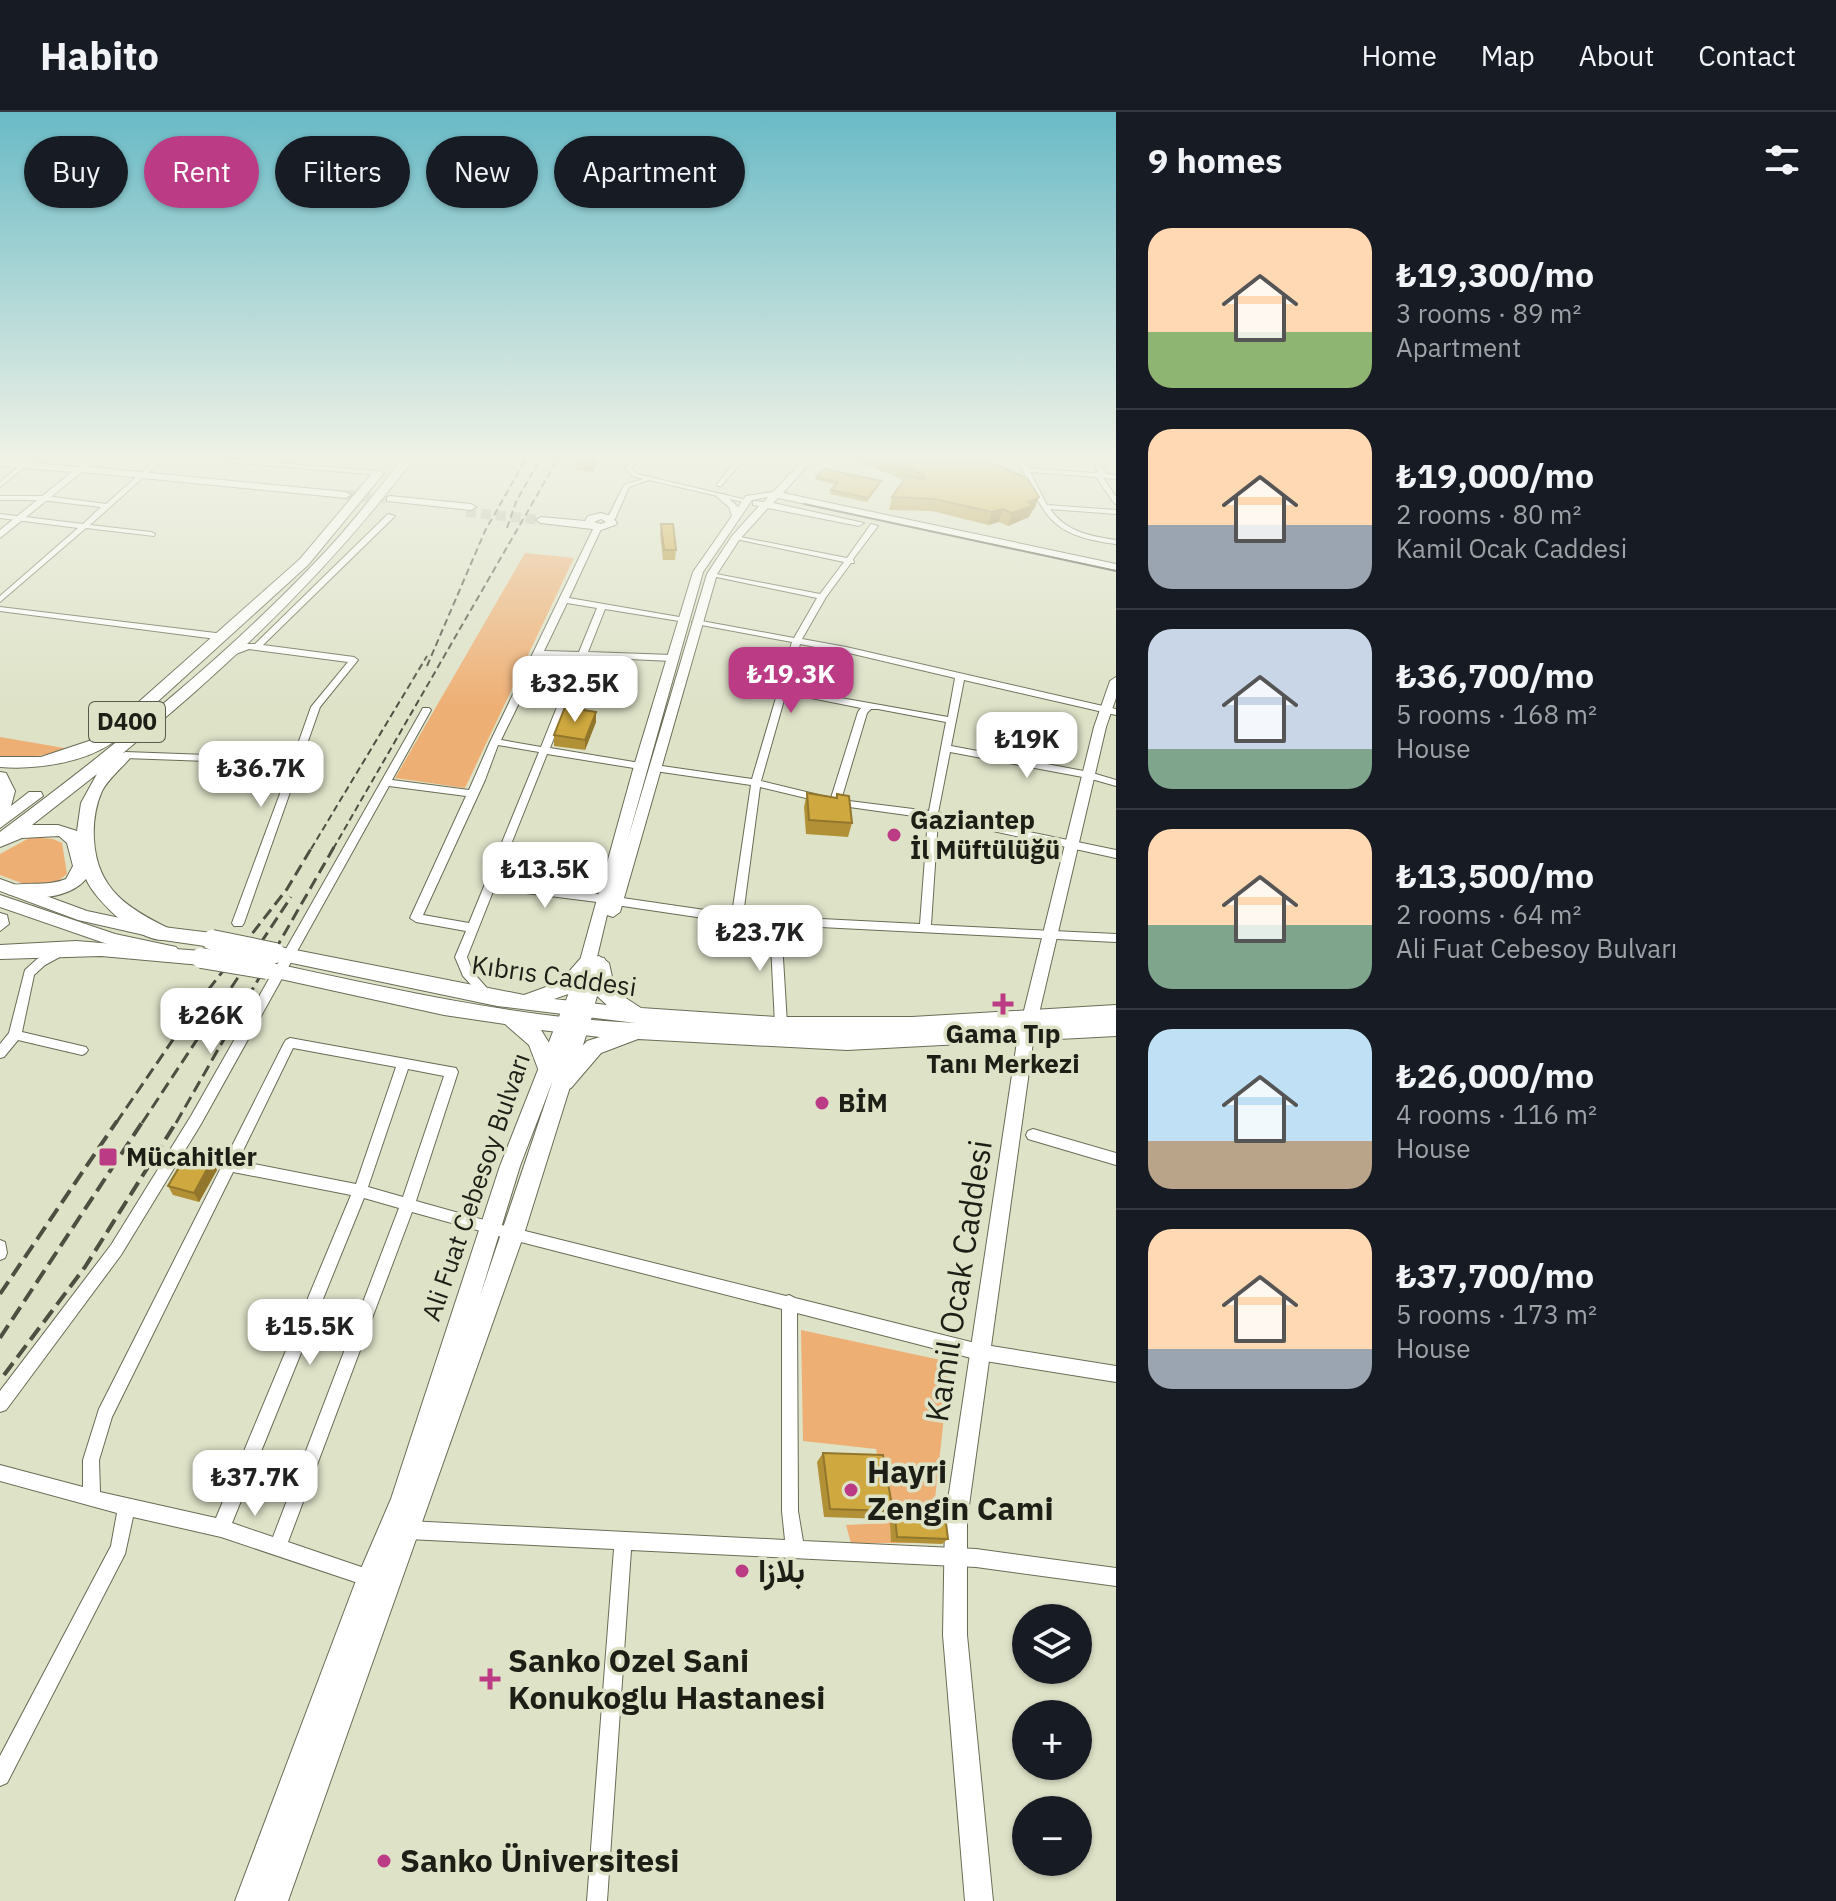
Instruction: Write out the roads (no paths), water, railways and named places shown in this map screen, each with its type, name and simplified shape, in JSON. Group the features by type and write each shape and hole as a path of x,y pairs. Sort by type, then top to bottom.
{"main road":[{"name":"D400","path":"3,832 224,637 304,562 321,540"},
{"name":"D400","path":"3,832 179,697 225,656 340,540"},
{"path":"163,934 125,915 104,896 91,872 86,819 93,792 111,767 179,697"},
{"path":"0,762 44,761 77,753 106,740"},
{"path":"0,777 7,791 0,814"},
{"path":"3,832 63,832 74,839 82,864 78,878 62,889 5,892"},
{"path":"5,892 84,916 163,934 206,949"},
{"path":"5,892 113,940 206,949 506,1009 575,1018 847,1042 1028,1028 1116,1028"},
{"path":"0,952 40,947 206,949"},
{"name":"Kıbrıs Caddesi","path":"277,962 487,995 506,1009"},
{"path":"506,1009 567,987 593,963 606,995 619,1005 659,1024"},
{"path":"506,1009 530,1032 544,1051 555,1075"},
{"name":"Kıbrıs Caddesi","path":"659,1024 1028,1028 1116,1013"},
{"path":"272,1901 408,1530 502,1230 575,1018"},
{"path":"555,1075 594,1047 659,1024"},
{"name":"Ali Fuat Cebesoy Bulvarı","path":"251,1901 502,1230"}],"street":[{"path":"0,600 70,540"},
{"path":"257,647 366,540"},
{"path":"473,928 416,918 472,794 481,782 495,742 540,653 587,540"},
{"path":"610,900 655,768 691,621 698,572 719,540"},
{"path":"575,1018 610,900 640,766 672,658 711,575 733,540"},
{"path":"748,540 851,561"},
{"path":"737,919 756,783 797,640 822,597 864,540"},
{"path":"943,540 1116,577"},
{"path":"980,540 1116,567"},
{"path":"711,575 822,597"},
{"path":"564,600 797,640 1111,711"},
{"path":"487,995 467,973 461,957 602,606"},
{"path":"0,609 224,637"},
{"path":"225,656 248,646 354,660 316,707 238,923"},
{"path":"830,699 846,650"},
{"path":"540,653 672,658"},
{"path":"925,927 933,815 960,676"},
{"name":"Kamil Ocak Caddesi","path":"979,1901 955,1635 954,1557 963,1452 1028,1028 1089,775 1111,711 1116,681"},
{"path":"781,689 951,720"},
{"path":"835,802 863,712 868,707"},
{"path":"0,1404 116,1250 196,1120 277,962 426,710"},
{"path":"495,742 640,766"},
{"path":"946,748 1116,783"},
{"path":"125,755 297,761"},
{"path":"655,768 756,783 835,802 933,815 1116,854"},
{"path":"385,782 472,794"},
{"path":"490,885 737,919 1116,938"},
{"path":"775,920 781,1024"},
{"path":"0,1053 15,1035 29,973 65,948"},
{"path":"15,1035 82,1050"},
{"path":"92,1498 91,1460 105,1415 290,1043 452,1072 408,1204 277,1548"},
{"path":"221,1528 360,1191 403,1065"},
{"path":"1033,1135 1116,1159"},
{"path":"229,1165 360,1191 979,1352 1116,1374"},
{"path":"0,1247 0,1253"},
{"path":"789,1302 789,1482 795,1549"},
{"path":"0,1473 126,1507 221,1528 370,1578"},
{"path":"0,1776 119,1548 126,1507"},
{"path":"408,1530 954,1557 1116,1577"},
{"path":"597,1901 623,1540"}],"tram line":[{"path":"974,540 1116,571"}],"railway":[{"path":"427,666 481,540"},
{"path":"333,849 511,540"},
{"path":"311,849 427,656"},
{"path":"116,1123 198,1003 287,889 312,847"},
{"path":"176,1123 334,847"},
{"path":"142,1123 291,897"},
{"path":"0,1294 117,1121"},
{"path":"0,1338 143,1121"},
{"path":"4,1375 85,1267 177,1121"}],"place":[{"name":"Gaziantep İl Müftülüğü","path":"894,835"},
{"name":"Gama Tıp Tanı Merkezi","path":"1003,1004"},
{"name":"BİM","path":"822,1103"},
{"name":"Mücahitler","path":"108,1157"},
{"name":"Hayri Zengin Cami","path":"851,1490"},
{"name":"بلازا","path":"742,1571"},
{"name":"Sanko Ozel Sani Konukoglu Hastanesi","path":"490,1679"},
{"name":"Sanko Üniversitesi","path":"384,1861"}]}
